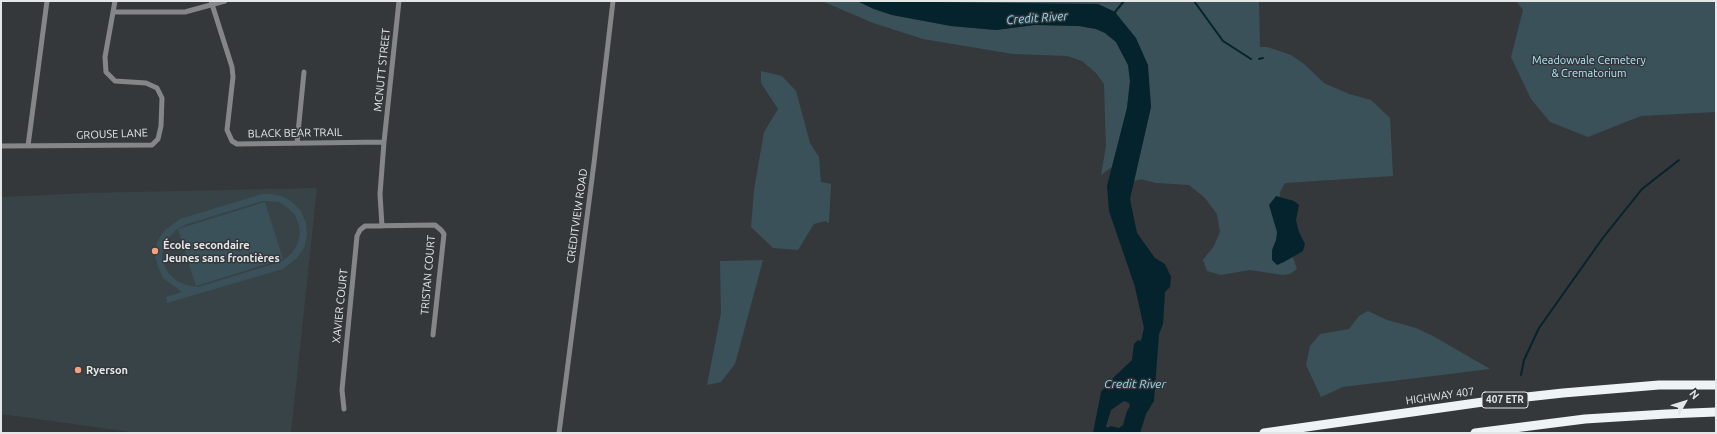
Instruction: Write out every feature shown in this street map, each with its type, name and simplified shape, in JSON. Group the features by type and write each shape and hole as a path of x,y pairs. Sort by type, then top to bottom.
{"highway":[{"name":"HIGHWAY 407","path":"1264,433 1490,401 1563,393 1659,385 1716,385"},
{"path":"1474,433 1585,419 1716,412"}],"street":[{"path":"28,146 47,1"},
{"name":"GROUSE LANE","path":"1,146 152,145 158,139 161,126 162,98 157,88 146,83 115,81 106,72 105,56 115,1"},
{"path":"113,12 186,12 212,3 225,1"},
{"name":"MCNUTT STREET","path":"382,226 380,194 384,142 400,1"},
{"name":"CREDITVIEW ROAD","path":"560,433 613,1"},
{"name":"BLACK BEAR TRAIL","path":"212,3 232,67 233,77 227,130 229,137 237,144 384,142"},
{"path":"297,143 304,72"},
{"name":"TRISTAN COURT","path":"382,226 435,225 444,234 433,335"},
{"name":"XAVIER COURT","path":"344,409 342,390 357,236 360,230 365,226 382,226"}],"shaded area":[{"path":"317,188 291,433 138,433 1,414 1,197 88,193"}],"green space":[{"path":"822,1 857,1 892,15 951,26 996,30 1035,25 1079,26 1096,29 1105,33 1116,42 1128,65 1130,81 1127,108 1112,167 1101,175 1106,146 1104,84 1096,73 1082,61 1067,56 1013,54 923,39 873,23"},
{"path":"914,1 1259,1 1260,47 1267,47 1291,55 1304,64 1324,83 1349,94 1371,100 1390,118 1393,176 1285,183 1280,192 1279,204 1291,252 1297,269 1290,274 1283,275 1250,270 1221,275 1207,271 1203,260 1214,246 1220,232 1217,214 1205,198 1189,185 1156,183 1141,179 1134,181 1151,107 1150,94 1115,12 1098,4 932,3"},
{"name":"Meadowvale Cemetery & Crematorium","path":"1516,1 1716,1 1716,112 1641,116 1588,137 1550,122 1531,99 1511,57 1523,10"},
{"path":"761,71 782,76 796,91 810,143 819,157 821,182 831,184 829,223 825,221 814,224 798,250 773,248 751,227 754,190 764,132 778,109 761,83"},
{"path":"262,194 270,194 282,196 292,202 301,211 306,223 307,236 304,248 297,258 283,269 167,303 166,297 182,292 163,278 155,255 157,242 164,231 180,219","holes":["263,201 279,202 295,215 299,225 300,235 297,245 292,253 285,259 280,262 198,287 186,285 177,281 169,274 164,265 162,255 164,245 177,229 187,224"]},
{"path":"265,202 283,259 196,286 178,229"},
{"path":"763,260 735,364 721,382 707,385 721,313 720,261"},
{"path":"1368,311 1387,320 1416,328 1433,336 1490,369 1343,387 1321,397 1306,365 1310,346 1320,334 1349,329 1359,316"}],"water":[{"name":"Credit River","path":"857,1 1098,4 1115,12 1136,38 1148,65 1151,107 1130,199 1137,233 1155,258 1165,264 1171,277 1170,287 1165,292 1163,324 1159,334 1154,401 1146,414 1140,433 1093,433 1101,392 1132,360 1134,344 1138,340 1141,341 1144,328 1135,287 1109,211 1107,186 1127,108 1130,81 1128,65 1116,42 1105,33 1096,29 1079,26 1035,25 996,30 951,26 892,15","holes":["1124,401 1129,403 1130,406 1123,425 1119,428 1111,426 1107,428 1106,426 1111,410"]},
{"path":"1276,196 1294,201 1299,205 1296,220 1299,232 1305,244 1303,251 1277,265 1272,260 1272,250 1277,232 1269,205"}],"waterway":[{"path":"1115,12 1124,1"},
{"path":"1194,1 1223,41 1251,59"},
{"path":"1259,59 1263,58"},
{"path":"1521,375 1524,360 1539,328 1602,239 1642,189 1679,160"}],"place":[{"name":"École secondaire Jeunes sans frontières","path":"155,251"},
{"name":"Ryerson","path":"78,370"}]}
